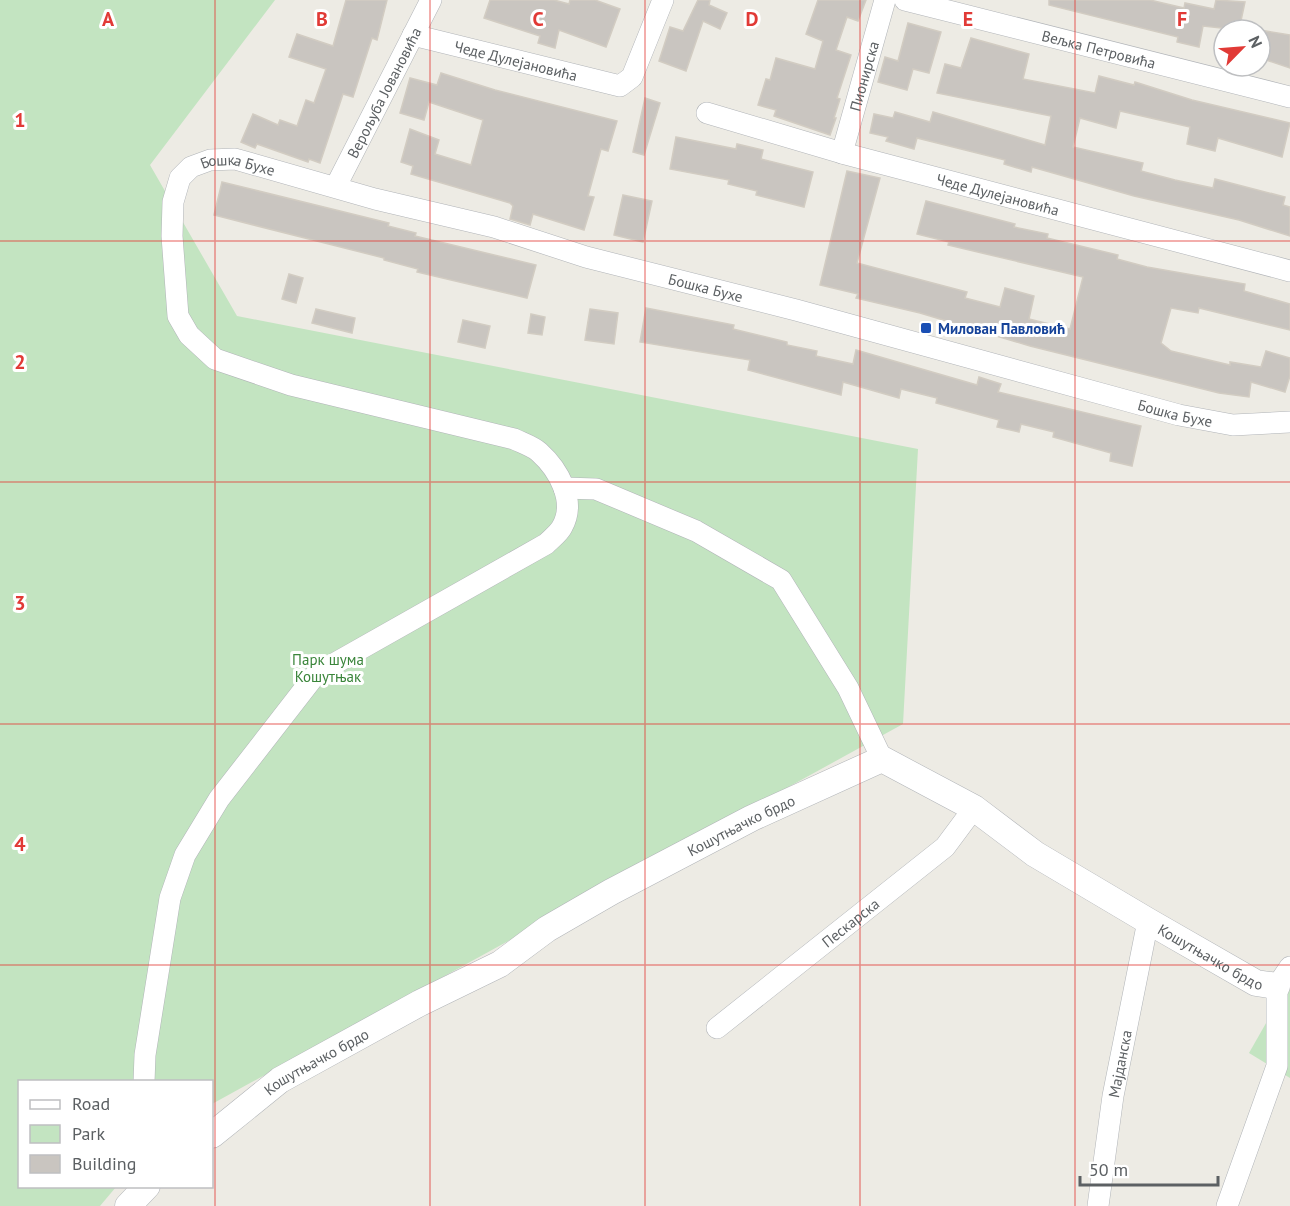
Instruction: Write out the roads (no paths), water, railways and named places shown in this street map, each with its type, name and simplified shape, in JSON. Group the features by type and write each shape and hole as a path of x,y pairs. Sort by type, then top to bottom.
{"street":[{"name":"Верољуба Јовановића","path":"336,186 431,0"},
{"name":"Чеде Дулејановића","path":"413,35 620,86 632,77 663,0"},
{"name":"Пионирска","path":"842,153 885,0"},
{"name":"Вељка Петровића","path":"906,0 1290,97"},
{"name":"Чеде Дулејановића","path":"707,113 842,153 1290,271"},
{"name":"Бошка Бухе","path":"564,488 555,468 537,450 514,439 291,385 215,359 189,335 178,316 172,236 173,202 180,178 191,167 210,160 235,159 375,199 494,227 586,257 796,310 1179,416 1233,425 1290,422"},
{"path":"144,1080 145,1055 170,898 185,855 219,799 316,674 546,544 562,527 568,509 564,488 596,489 686,527 781,580 848,688 882,759"},
{"name":"Кошутњачко брдо","path":"213,1134 280,1080 371,1029 500,964 548,929 611,892 752,818 882,759 974,808 1035,854 1256,983 1284,977"},
{"name":"Пескарска","path":"717,1028 945,847 974,808"},
{"name":"Мајданска","path":"1098,1206 1113,1096 1148,921"},
{"path":"1227,1206 1277,1066 1284,977"}],"place":[{"name":"Милован Павловић","path":"926,328"}],"park label":[{"name":"Парк шума Кошутњак","path":"328,668"}]}
